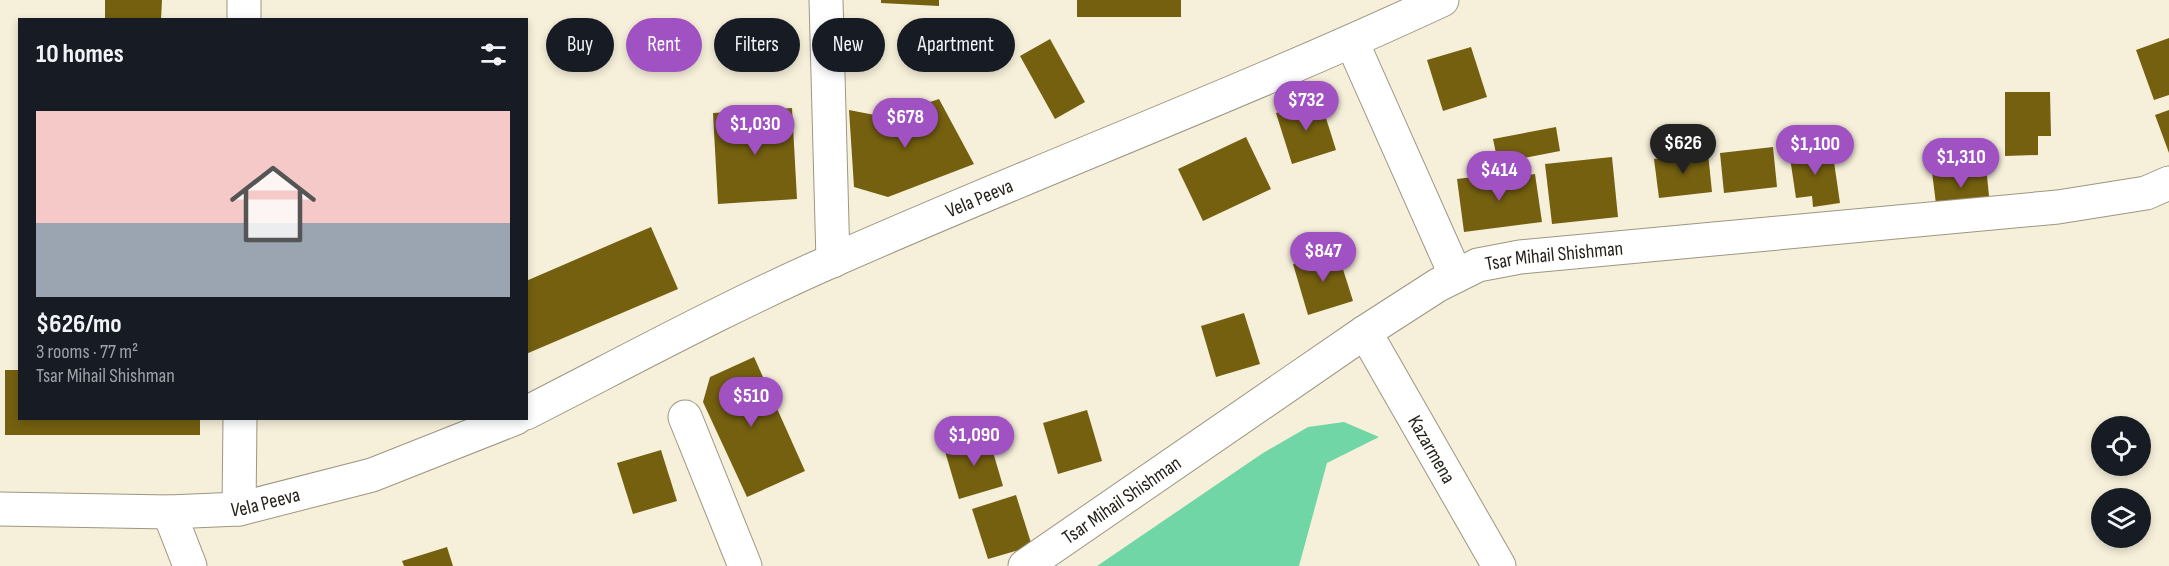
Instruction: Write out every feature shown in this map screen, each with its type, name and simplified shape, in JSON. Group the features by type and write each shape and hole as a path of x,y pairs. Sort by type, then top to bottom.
{"street":[{"path":"244,0 244,18"},
{"path":"826,0 833,261"},
{"name":"Vela Peeva","path":"528,412 659,345 833,261 1352,42 1442,0"},
{"path":"1352,42 1456,276"},
{"name":"Tsar Mihail Shishman","path":"1025,566 1365,332 1438,285 1478,265 1520,257 2058,207 2146,193 2169,183"},
{"name":"Kazarmena","path":"1365,332 1499,566"},
{"path":"685,417 745,566"},
{"path":"239,509 240,420"},
{"name":"Vela Peeva","path":"0,509 169,512 239,509 372,475 511,420"},
{"path":"169,512 190,566"}],"green space":[{"path":"1344,422 1379,437 1327,463 1299,566 1097,566 1263,453 1308,427"}],"building":[{"path":"105,0 162,0 161,18 105,18"},
{"path":"881,0 939,0 939,6 881,3"},
{"path":"1077,0 1181,0 1181,17 1077,17"},
{"path":"2169,38 2169,95 2154,100 2136,50"},
{"path":"1050,39 1085,102 1055,119 1020,56"},
{"path":"1471,47 1487,97 1443,111 1427,60"},
{"path":"2005,92 2050,92 2051,136 2038,136 2038,155 2005,156"},
{"path":"939,99 974,164 888,197 854,187 849,110 885,117"},
{"path":"1320,99 1336,150 1292,164 1276,113"},
{"path":"792,108 797,199 718,204 713,113"},
{"path":"2169,110 2169,153 2155,115"},
{"path":"1556,127 1560,151 1498,163 1493,139"},
{"path":"1246,137 1271,189 1203,221 1178,169"},
{"path":"1826,145 1829,163 1834,162 1840,203 1813,207 1812,196 1796,198 1789,151"},
{"path":"1773,147 1777,187 1724,193 1720,153"},
{"path":"1708,153 1712,192 1659,198 1654,159"},
{"path":"1612,157 1618,217 1552,224 1545,164"},
{"path":"1986,166 1990,206 1937,212 1932,172"},
{"path":"1496,174 1497,179 1535,174 1542,222 1464,232 1457,179"},
{"path":"651,227 678,289 528,353 528,280"},
{"path":"1337,250 1353,301 1308,315 1293,264"},
{"path":"1244,313 1260,364 1216,377 1201,326"},
{"path":"754,357 805,471 747,497 703,402 710,377"},
{"path":"5,370 18,370 18,420 200,420 200,435 5,435"},
{"path":"1087,410 1102,461 1058,474 1043,423"},
{"path":"988,435 1003,486 959,499 944,448"},
{"path":"661,450 677,501 633,514 617,463"},
{"path":"1016,495 1032,546 988,559 972,509"},
{"path":"447,547 453,566 404,566 402,561"}]}
